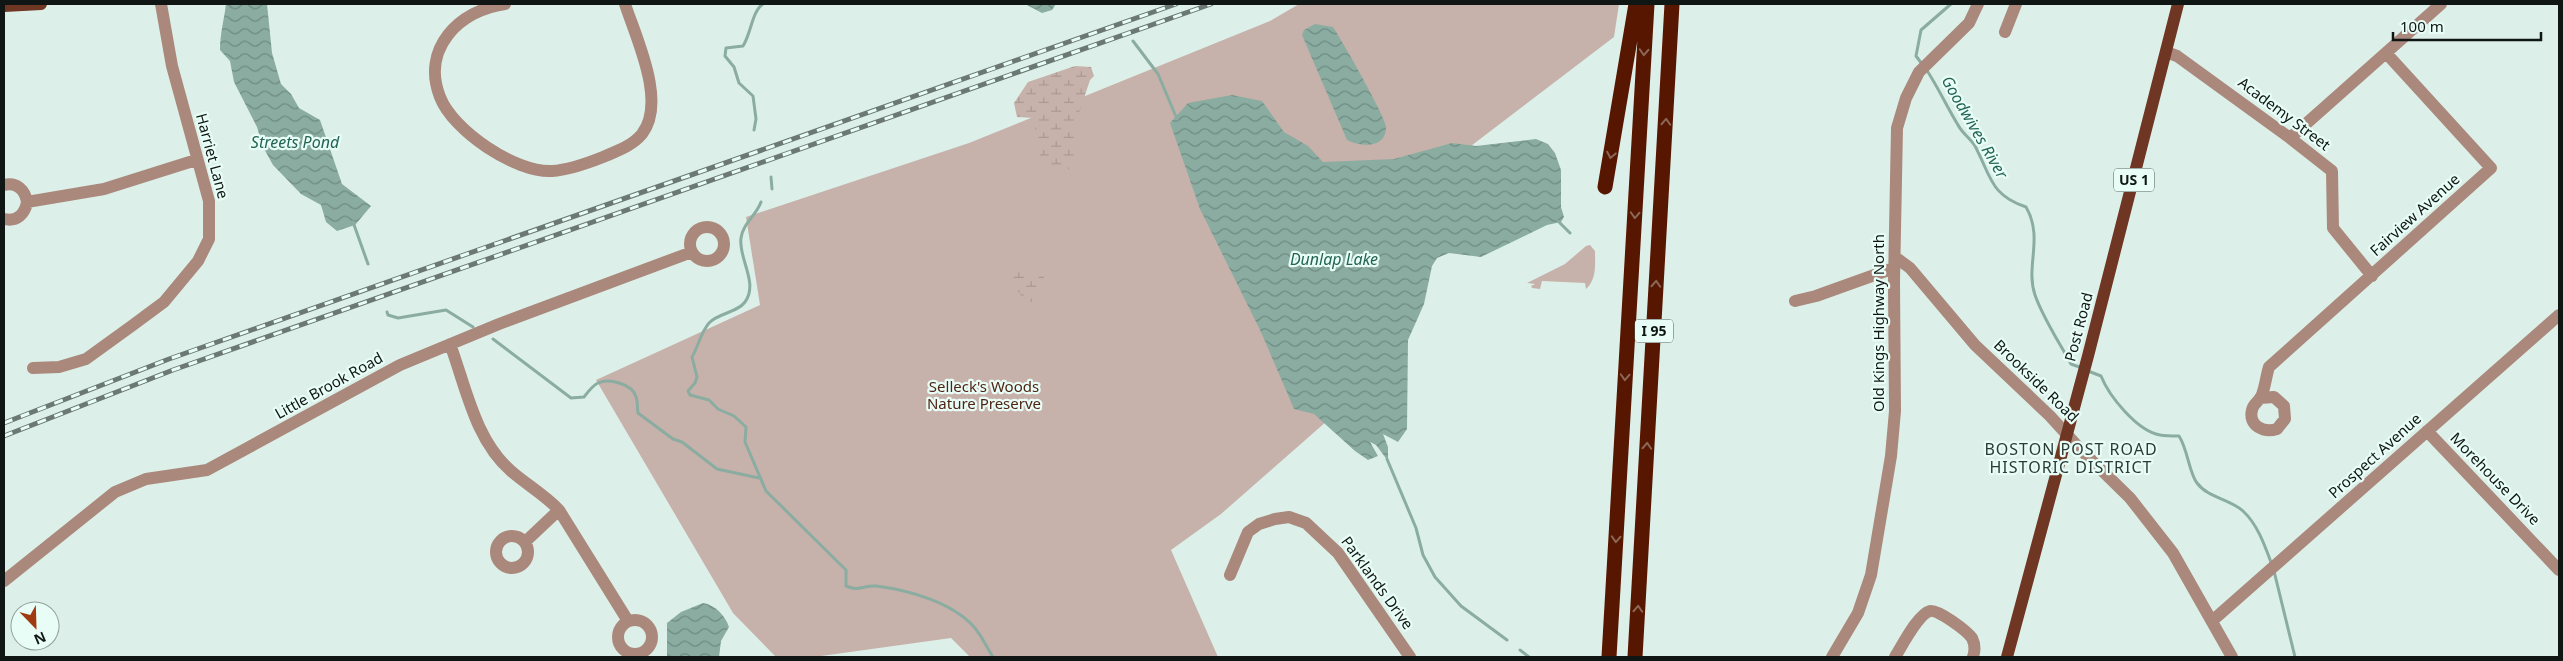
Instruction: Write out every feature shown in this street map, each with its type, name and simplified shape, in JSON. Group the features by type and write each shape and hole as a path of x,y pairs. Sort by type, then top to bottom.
{"highway":[{"path":"1605,187 1636,4"},
{"name":"I 95","path":"1610,657 1646,4"},
{"name":"I 95","path":"1635,657 1672,4"}],"main road":[{"path":"4,6 41,4"},
{"name":"Post Road","path":"2007,657 2082,380 2178,4"}],"street":[{"name":"Harriet Lane","path":"33,368 59,367 86,360 164,302 198,261 209,239 209,201 196,160 172,66 161,4"},
{"path":"504,4 488,6 470,14 450,32 437,60 435,73 440,98 461,126 482,143 524,167 553,171 570,168 621,150 642,134 648,122 652,106 650,84 625,4"},
{"name":"Old Kings Highway North","path":"1837,656 1858,613 1871,575 1891,456 1896,412 1894,262 1897,128 1906,98 1919,72 1969,23 1978,4"},
{"path":"2005,32 2016,4"},
{"path":"2290,138 2442,4"},
{"name":"Academy Street","path":"2166,52 2177,56 2332,171 2333,228 2372,276"},
{"name":"Fairview Avenue","path":"2260,398 2269,367 2491,168 2386,53"},
{"path":"27,202 104,189 196,160"},
{"path":"4,185 16,186 22,189 27,202 22,215 16,219 4,219"},
{"name":"Little Brook Road","path":"4,581 115,492 146,479 207,470 400,365 450,344 692,252"},
{"path":"1795,301 1816,296 1894,262"},
{"name":"Brookside Road","path":"1894,262 1910,268 1970,340 2130,498 2174,553 2232,657"},
{"name":"Prospect Avenue","path":"2212,621 2559,315"},
{"path":"450,344 482,432 490,447 511,470 545,496 559,510 628,621"},
{"name":"Morehouse Drive","path":"2427,431 2559,570"},
{"path":"525,542 559,510"},
{"name":"Parklands Drive","path":"1230,574 1248,532 1259,524 1275,518 1289,517 1306,523 1338,553 1410,657"},
{"path":"1895,657 1921,616 1929,611 1937,611 1967,633 1973,640 1975,648 1973,657"}],"green space":[{"name":"Selleck's Woods Nature Preserve","path":"1299,4 1619,4 1614,37 1353,236 1360,392 1221,514 1171,550 1218,657 970,657 951,638 814,657 776,657 733,613 596,380 760,305 746,217 969,143 1270,21"},
{"path":"1075,66 1091,67 1094,76 1090,80 1075,125 1075,160 1068,170 1060,174 1046,166 1042,159 1037,143 1034,118 1017,117 1014,103 1028,82"},
{"path":"1590,245 1595,251 1595,271 1590,285 1586,289 1585,283 1542,281 1540,289 1532,288 1531,286 1535,284 1527,283 1565,264 1586,246"},
{"path":"1010,259 1027,270 1037,271 1044,278 1042,287 1032,302 1026,300 1018,291"}],"water":[{"name":"Streets Pond","path":"226,4 267,4 272,53 281,84 291,94 299,108 320,120 342,184 371,206 355,225 337,231 326,222 321,205 301,194 273,165 263,147 257,127 234,82 230,61 220,50"},
{"path":"1025,4 1056,4 1052,10 1042,13"},
{"path":"1315,24 1333,27 1371,94 1386,127 1385,134 1377,143 1365,145 1347,140 1302,35 1304,30"},
{"name":"Dunlap Lake","path":"1232,95 1262,101 1284,132 1308,146 1323,162 1394,159 1452,143 1476,146 1536,139 1548,144 1555,153 1561,170 1561,207 1564,217 1561,222 1547,225 1481,257 1449,253 1437,258 1432,266 1424,304 1408,340 1407,429 1398,442 1383,434 1388,447 1388,461 1376,445 1370,442 1378,456 1368,460 1355,451 1314,414 1294,409 1261,332 1200,209 1170,123 1188,103"},
{"path":"703,603 719,611 729,627 721,641 719,657 667,657 667,623 681,612"}],"waterway":[{"path":"754,130 756,119 753,96 739,83 734,67 725,56 726,48 743,46 756,12 763,4"},
{"name":"Goodwives River","path":"1922,64 1916,56 1921,30 1951,4"},
{"path":"1133,41 1158,74 1177,119"},
{"name":"Goodwives River","path":"1926,69 1960,128 1975,146 1998,190 2005,197 2026,207 2034,230 2032,284 2038,304 2071,364 2082,368"},
{"path":"771,177 772,189"},
{"path":"761,202 744,228 741,238 742,254 749,279 749,295 742,306 717,317 709,323 704,331 692,357 697,377 695,383 688,391 690,395 709,400 718,409 734,416 746,427 745,442 766,491 846,570 846,586 855,588 872,586 888,588 915,594 942,604 965,618 974,627 993,657"},
{"path":"1558,221 1570,233"},
{"path":"353,222 368,264"},
{"path":"387,312 388,315 398,318 446,310 473,327"},
{"path":"493,339 571,398 584,397 598,383 608,381 626,386 634,392 638,413 673,439 682,442 717,469 759,478"},
{"name":"Goodwives River","path":"2088,371 2101,376 2110,393 2125,412 2142,427 2160,435 2179,436 2194,479 2207,492 2243,511 2253,523 2260,536 2272,565"},
{"path":"1387,459 1416,528 1423,555 1435,577 1461,606 1507,640"},
{"name":"Goodwives River","path":"2274,571 2295,657"},
{"path":"1520,650 1529,657"}],"railway":[{"path":"4,423 169,359 1176,4"},
{"path":"4,436 173,370 1211,4"}],"district":[{"name":"BOSTON POST ROAD HISTORIC DISTRICT","path":"2071,458"}]}
